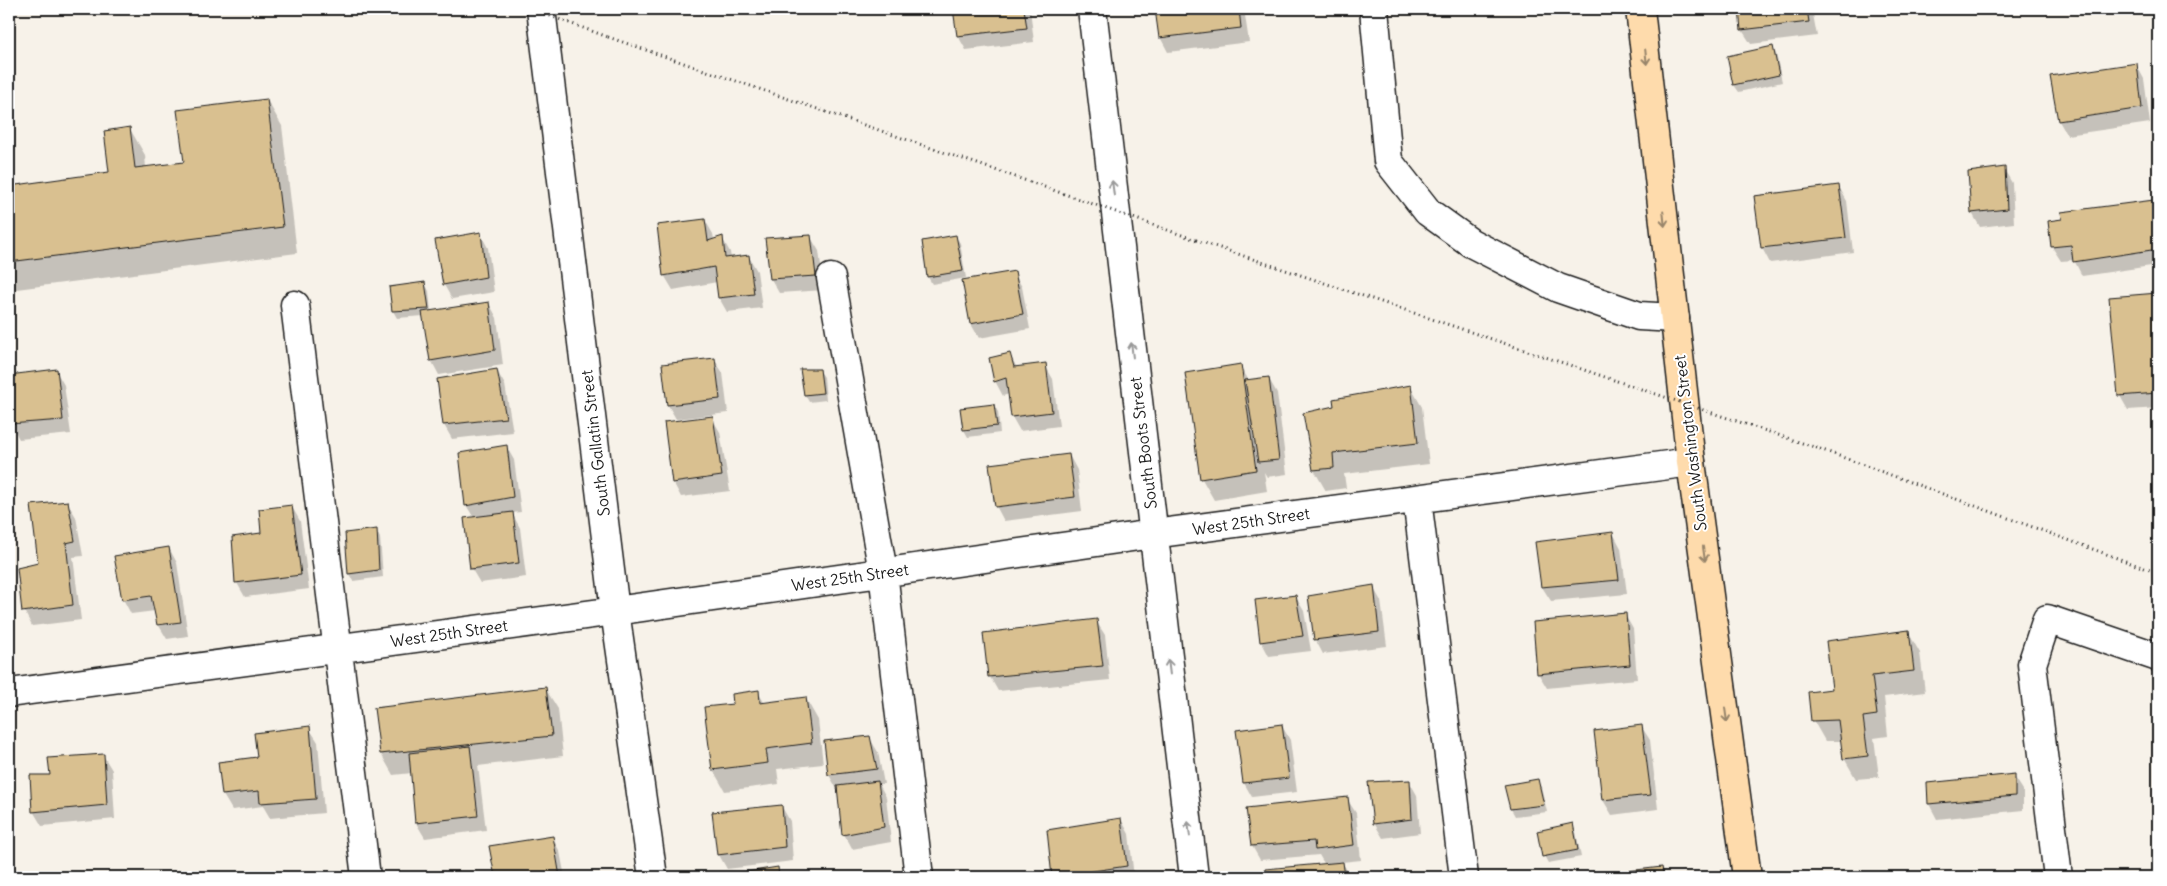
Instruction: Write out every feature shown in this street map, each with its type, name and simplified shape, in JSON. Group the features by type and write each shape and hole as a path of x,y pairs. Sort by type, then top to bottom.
{"main road":[{"name":"South Washington Street","path":"1640,9 1692,462 1747,877"}],"street":[{"name":"South Gallatin Street","path":"541,9 615,611 653,877"},
{"name":"South Boots Street","path":"1092,9 1194,877"},
{"path":"1374,9 1388,161 1428,212 1471,243 1558,288 1639,316 1675,318"},
{"path":"830,278 883,572 919,877"},
{"path":"295,305 366,877"},
{"name":"West 25th Street","path":"9,693 615,611 1154,534 1692,462"},
{"path":"1417,499 1464,877"},
{"path":"2058,877 2032,664 2047,619 2158,657"}],"path":[{"path":"531,9 608,38 1196,240 1820,449 2158,573"}],"building":[{"path":"953,9 1024,9 1027,28 957,36"},
{"path":"1155,9 1239,9 1241,28 1159,38"},
{"path":"1739,9 1807,9 1809,22 1741,30"},
{"path":"1773,46 1779,75 1733,85 1727,56"},
{"path":"2137,63 2142,108 2058,121 2050,76"},
{"path":"267,99 283,227 9,262 9,186 109,172 104,131 130,127 135,168 184,162 177,110"},
{"path":"2005,167 2007,209 1971,213 1968,172"},
{"path":"1839,185 1846,238 1761,248 1754,196"},
{"path":"2154,200 2158,249 2073,262 2071,245 2051,247 2048,221 2062,219 2061,212"},
{"path":"705,219 708,241 723,236 725,258 749,255 754,294 718,298 714,267 663,276 657,225"},
{"path":"481,232 486,277 443,285 435,240"},
{"path":"811,235 816,276 770,279 765,238"},
{"path":"956,235 963,271 927,277 922,241"},
{"path":"1015,271 1023,314 970,324 962,280"},
{"path":"425,282 429,309 392,311 389,287"},
{"path":"2158,293 2158,393 2118,396 2109,297"},
{"path":"489,302 495,350 430,361 422,312"},
{"path":"1010,353 1014,367 1046,363 1052,412 1011,417 1006,378 994,382 989,358"},
{"path":"715,358 720,399 667,405 662,364"},
{"path":"1241,364 1256,470 1200,479 1185,373"},
{"path":"57,369 63,420 9,424 9,375"},
{"path":"497,369 506,418 443,425 437,379"},
{"path":"800,369 820,369 823,393 804,395"},
{"path":"1269,377 1279,460 1258,462 1245,380"},
{"path":"1411,385 1418,443 1333,453 1334,468 1313,470 1303,413 1334,406 1333,399"},
{"path":"994,404 997,426 963,430 960,408"},
{"path":"713,416 722,476 672,483 664,422"},
{"path":"507,445 513,497 465,506 459,453"},
{"path":"1069,454 1075,497 995,507 989,464"},
{"path":"68,501 75,541 66,543 73,605 22,612 17,568 38,563 31,505"},
{"path":"292,505 301,575 235,583 232,537 261,533 259,509"},
{"path":"513,512 519,563 470,569 464,518"},
{"path":"377,529 379,570 348,574 345,533"},
{"path":"1613,532 1619,580 1541,587 1535,542"},
{"path":"169,547 181,622 157,625 151,596 122,600 114,556"},
{"path":"1374,585 1379,632 1314,640 1308,596"},
{"path":"1296,595 1303,636 1260,642 1255,600"},
{"path":"1626,613 1630,665 1537,674 1533,622"},
{"path":"1097,619 1103,666 988,677 983,633"},
{"path":"1909,630 1914,671 1872,676 1877,715 1863,717 1868,756 1843,759 1838,720 1811,721 1808,692 1832,689 1826,641"},
{"path":"546,687 552,736 380,754 374,708"},
{"path":"759,690 760,703 806,697 812,743 766,749 768,763 712,770 704,707 733,704 732,694"},
{"path":"1282,724 1289,778 1243,783 1236,730"},
{"path":"1642,725 1651,795 1602,800 1594,731"},
{"path":"310,726 316,799 260,803 259,791 222,795 218,762 257,757 254,733"},
{"path":"870,736 877,769 828,775 824,741"},
{"path":"470,746 478,816 415,823 409,753"},
{"path":"104,754 107,805 32,812 30,775 50,775 48,758"},
{"path":"2015,774 2015,796 1928,804 1927,783"},
{"path":"1538,779 1544,805 1510,809 1504,785"},
{"path":"1410,780 1412,819 1373,824 1368,782"},
{"path":"878,781 884,827 842,835 837,786"},
{"path":"1348,797 1354,845 1315,850 1314,841 1251,846 1246,808"},
{"path":"782,805 785,847 717,855 712,812"},
{"path":"1121,818 1127,866 1052,877 1047,830"},
{"path":"1573,823 1578,850 1542,857 1537,831"},
{"path":"553,836 560,877 495,877 489,846"},
{"path":"1343,862 1345,877 1266,877 1265,869"},
{"path":"778,867 779,877 716,877"},
{"path":"1662,867 1664,877 1575,877"}]}
